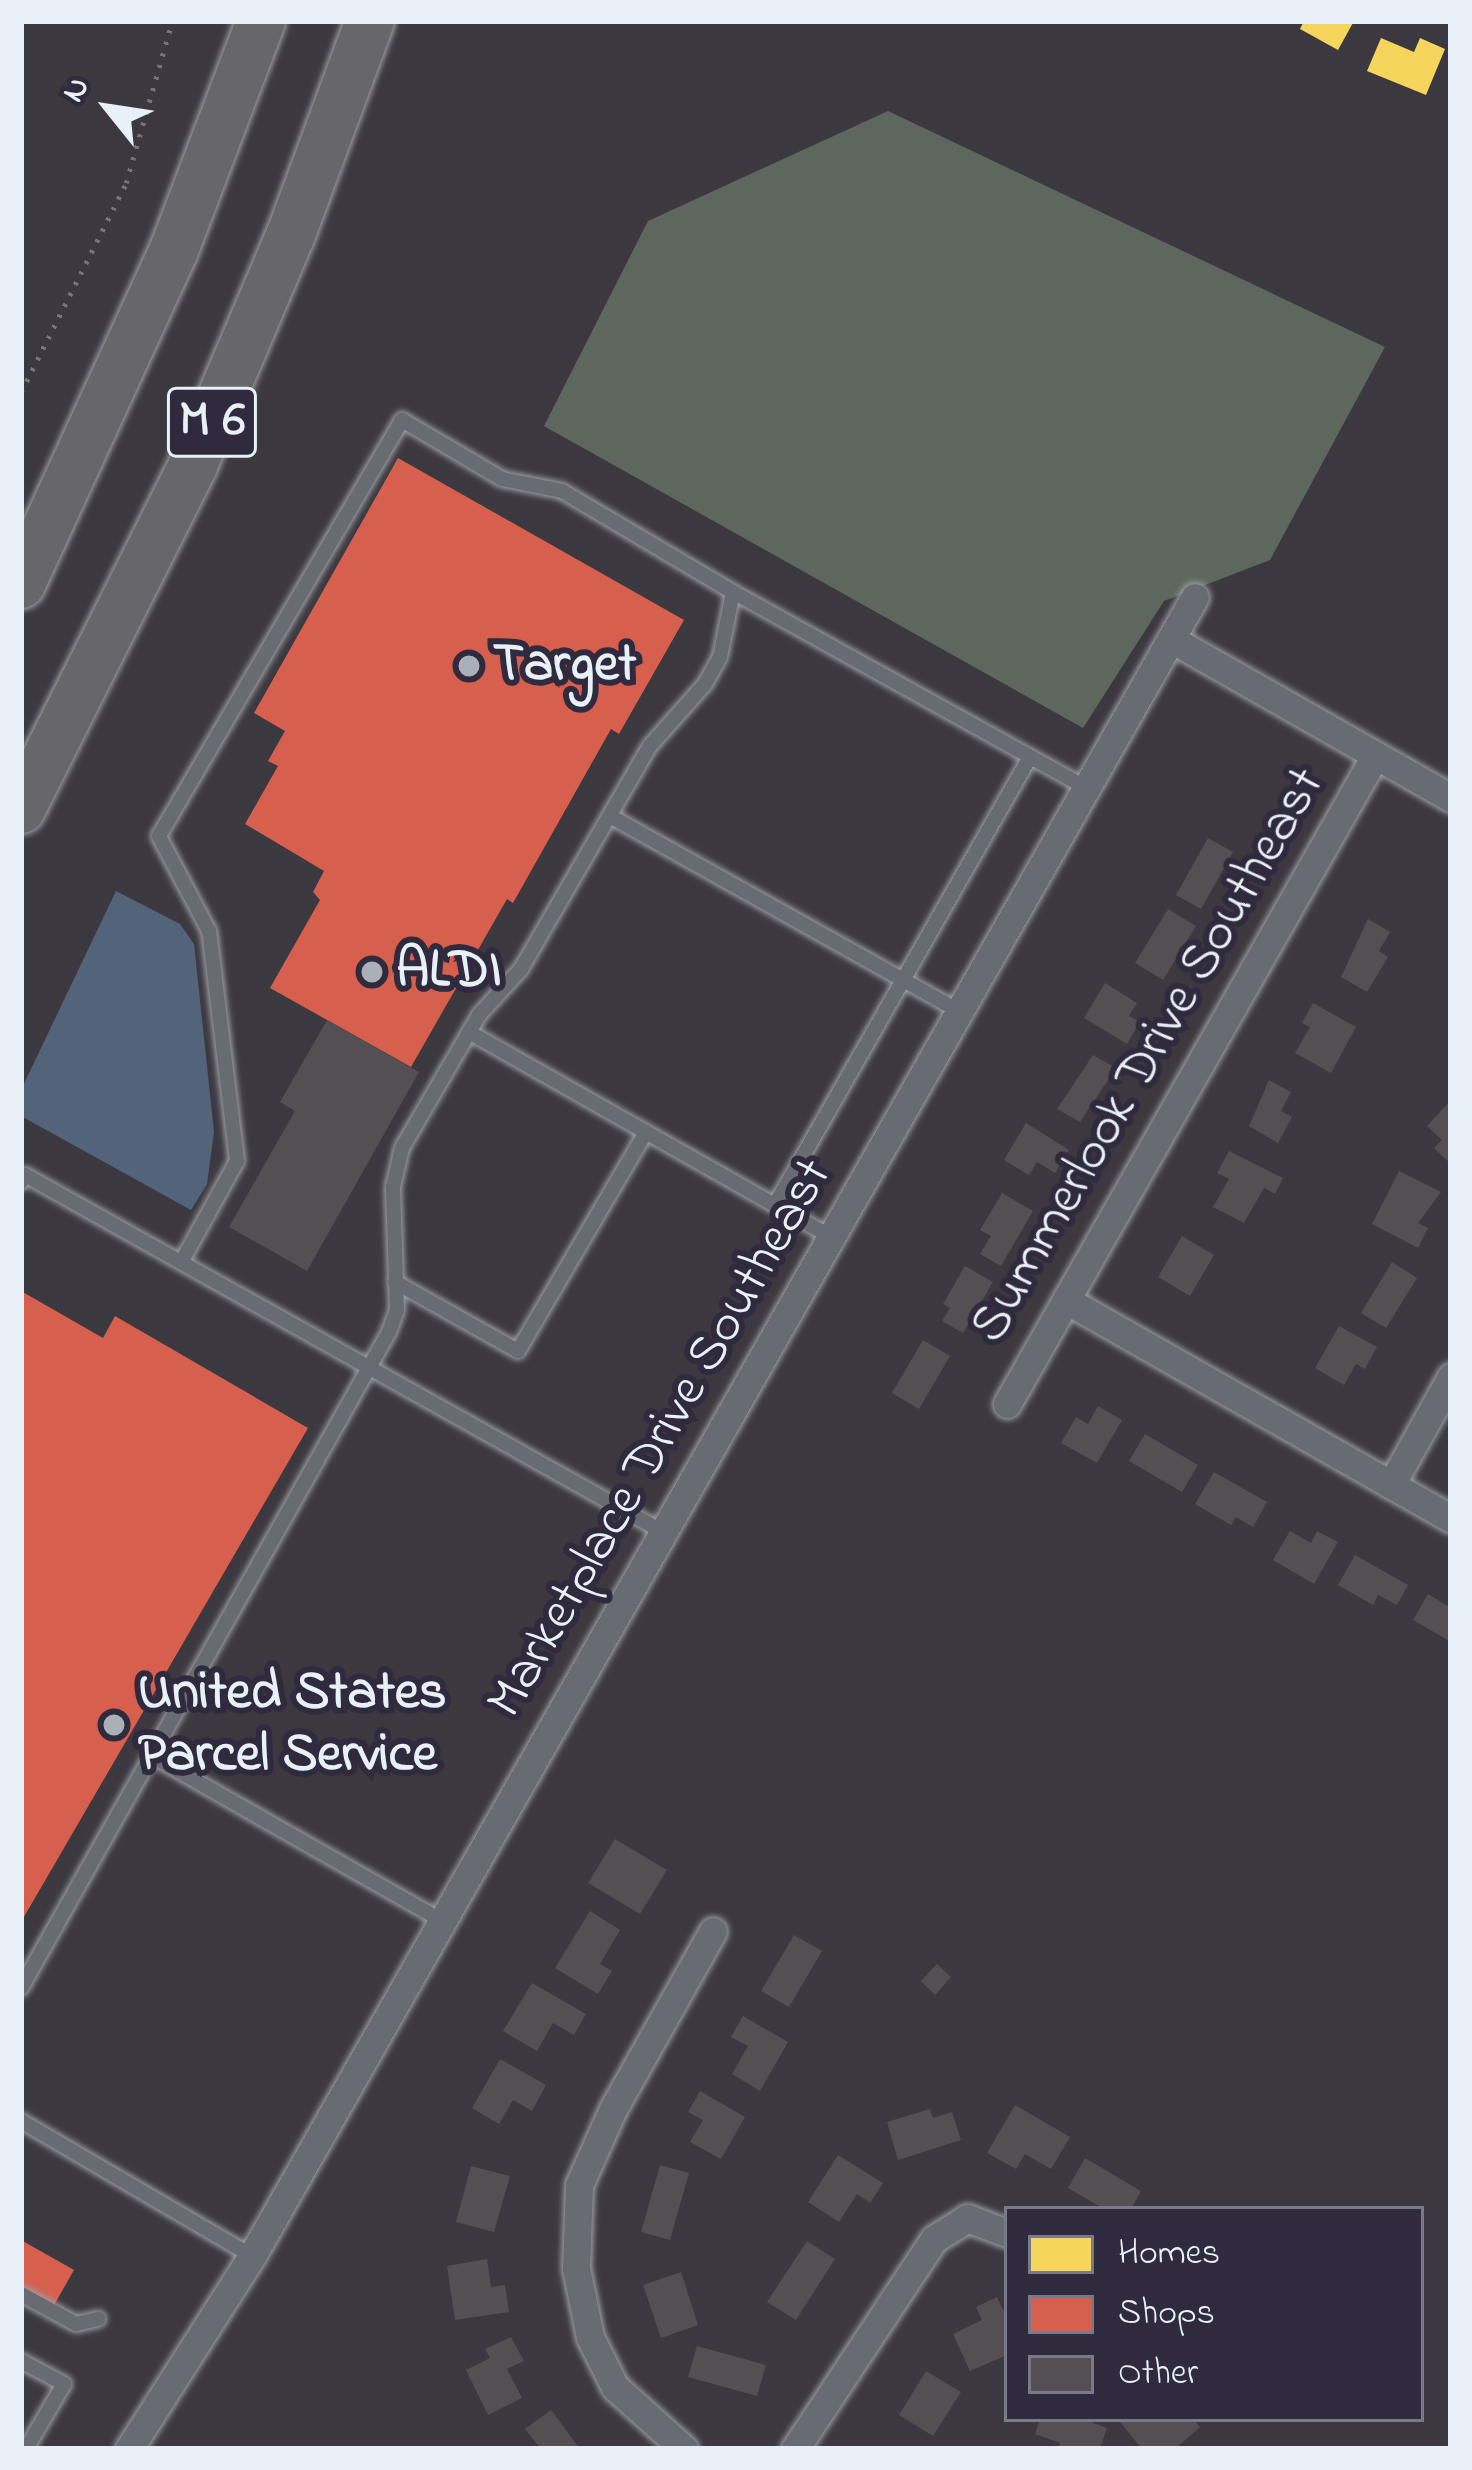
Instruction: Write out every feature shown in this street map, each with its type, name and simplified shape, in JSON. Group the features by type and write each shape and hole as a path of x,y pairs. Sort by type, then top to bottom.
{"highway":[{"name":"M 6","path":"23,580 174,250 261,21"},
{"name":"M 6","path":"21,809 111,635 247,344 370,21"},
{"path":"21,840 111,635"}],"street":[{"name":"Marketplace Drive Southeast","path":"129,2449 252,2256 1196,597"},
{"path":"1171,639 1451,798"},
{"name":"Summerlook Drive Southeast","path":"1007,1404 1375,755"},
{"path":"1066,1300 1451,1519"},
{"path":"1391,1485 1451,1377"},
{"path":"684,2449 650,2424 615,2387 590,2338 576,2267 579,2185 613,2109 713,1931"},
{"path":"795,2449 934,2239 968,2218 1004,2232"}],"lane":[{"path":"182,1262 237,1160 209,932 160,836 402,420 502,479 562,491 1086,788"},
{"path":"23,1977 152,1756 398,1310 393,1187 402,1148 469,1032 521,969 649,748 693,702 713,671 733,592"},
{"path":"775,1205 1030,757"},
{"path":"610,816 958,1011"},
{"path":"469,1032 831,1237"},
{"path":"395,1282 518,1351 646,1132"},
{"path":"21,1182 25,1175 663,1532"},
{"path":"152,1756 442,1921"},
{"path":"21,2121 252,2256"},
{"path":"21,2294 76,2324 98,2319"},
{"path":"21,2361 64,2384 26,2449"}],"path":[{"path":"21,392 126,183 172,21"}],"shaded area":[{"path":"888,111 1385,347 1270,560 1164,601 1083,728 544,426 648,221"}],"water":[{"path":"116,891 180,924 194,944 214,1132 207,1184 191,1210 21,1116 21,1090"}],"building: Homes":[{"path":"1304,21 1354,21 1338,50 1300,29"},
{"path":"1381,38 1414,52 1420,38 1445,49 1426,95 1367,71"}],"building: Shops":[{"name":"Target","path":"398,458 684,620 619,734 611,729 513,903 507,899 411,1067 270,988 320,900 313,892 324,871 245,824 278,766 268,761 285,731 254,713"},
{"path":"21,1291 103,1338 115,1316 308,1428 21,1922"},
{"path":"21,2240 74,2270 54,2305 21,2287"}],"building: Other":[{"path":"1208,838 1233,852 1201,909 1176,895"},
{"path":"1168,909 1196,926 1163,980 1135,963"},
{"path":"1368,919 1390,932 1379,951 1388,957 1367,992 1341,977"},
{"path":"1105,983 1137,1003 1129,1016 1140,1022 1127,1044 1084,1018"},
{"path":"1313,1003 1356,1027 1331,1073 1295,1053 1310,1027 1302,1023"},
{"path":"327,1020 419,1072 307,1271 229,1227 295,1111 280,1102"},
{"path":"1093,1055 1116,1068 1080,1122 1057,1109"},
{"path":"1269,1080 1291,1092 1281,1111 1292,1117 1278,1143 1249,1126"},
{"path":"1451,1100 1451,1164 1434,1148 1442,1140 1427,1126"},
{"path":"1026,1123 1069,1150 1055,1173 1037,1162 1029,1175 1004,1160"},
{"path":"1229,1151 1283,1178 1275,1194 1264,1188 1244,1223 1213,1207 1229,1179 1217,1173"},
{"path":"1399,1171 1441,1192 1418,1223 1428,1228 1418,1248 1372,1224"},
{"path":"1002,1193 1033,1211 1001,1266 980,1254 991,1236 980,1230"},
{"path":"1182,1236 1214,1255 1190,1296 1158,1277"},
{"path":"1392,1262 1417,1278 1386,1328 1361,1313"},
{"path":"965,1266 993,1282 963,1333 942,1321 950,1308 943,1304"},
{"path":"1339,1326 1377,1347 1365,1369 1356,1364 1344,1385 1315,1368"},
{"path":"923,1340 950,1356 919,1409 892,1393"},
{"path":"1098,1406 1122,1420 1097,1463 1061,1443 1076,1417 1088,1424"},
{"path":"1145,1434 1198,1465 1182,1492 1129,1461"},
{"path":"1214,1472 1267,1502 1253,1527 1236,1517 1231,1525 1195,1504"},
{"path":"1290,1531 1311,1543 1317,1531 1338,1542 1314,1584 1273,1560"},
{"path":"1355,1555 1408,1585 1397,1605 1378,1595 1373,1605 1338,1585"},
{"path":"1428,1594 1451,1608 1451,1642 1413,1620"},
{"path":"615,1839 667,1870 640,1914 588,1883"},
{"path":"590,1911 620,1930 600,1964 612,1971 598,1994 555,1968"},
{"path":"794,1935 822,1951 789,2007 761,1991"},
{"path":"937,1964 951,1977 935,1995 921,1981"},
{"path":"532,1983 586,2014 574,2035 553,2023 537,2051 503,2031"},
{"path":"743,2016 788,2042 760,2091 732,2074 748,2046 731,2037"},
{"path":"500,2059 546,2085 532,2111 513,2100 499,2124 472,2108"},
{"path":"700,2091 745,2117 721,2159 690,2142 703,2120 688,2112"},
{"path":"1015,2105 1070,2137 1051,2169 1025,2154 1016,2169 987,2153"},
{"path":"930,2109 933,2118 952,2112 961,2140 898,2160 887,2122"},
{"path":"838,2155 883,2183 870,2203 857,2194 839,2222 808,2202"},
{"path":"1085,2158 1141,2191 1133,2206 1099,2206 1068,2188"},
{"path":"660,2165 689,2173 670,2240 641,2232"},
{"path":"471,2166 510,2176 494,2232 456,2222"},
{"path":"807,2241 835,2259 796,2320 767,2302"},
{"path":"487,2259 491,2287 505,2285 509,2312 455,2320 447,2266"},
{"path":"681,2272 698,2325 661,2338 643,2285"},
{"path":"997,2297 1004,2312 1004,2356 970,2371 953,2334 982,2320 976,2307"},
{"path":"511,2337 524,2361 507,2369 522,2398 488,2415 466,2370 490,2358 485,2349"},
{"path":"697,2346 766,2365 757,2396 688,2377"},
{"path":"926,2371 961,2392 933,2436 899,2415"},
{"path":"551,2410 580,2449 541,2449 525,2429"},
{"path":"1039,2422 1090,2422 1107,2428 1100,2449 1058,2449 1060,2443 1035,2434"},
{"path":"1120,2422 1196,2422 1200,2427 1175,2449 1142,2449"}],"place":[{"name":"Target","path":"469,666"},
{"name":"ALDI","path":"372,972"},
{"name":"United States Parcel Service","path":"114,1725"}]}
